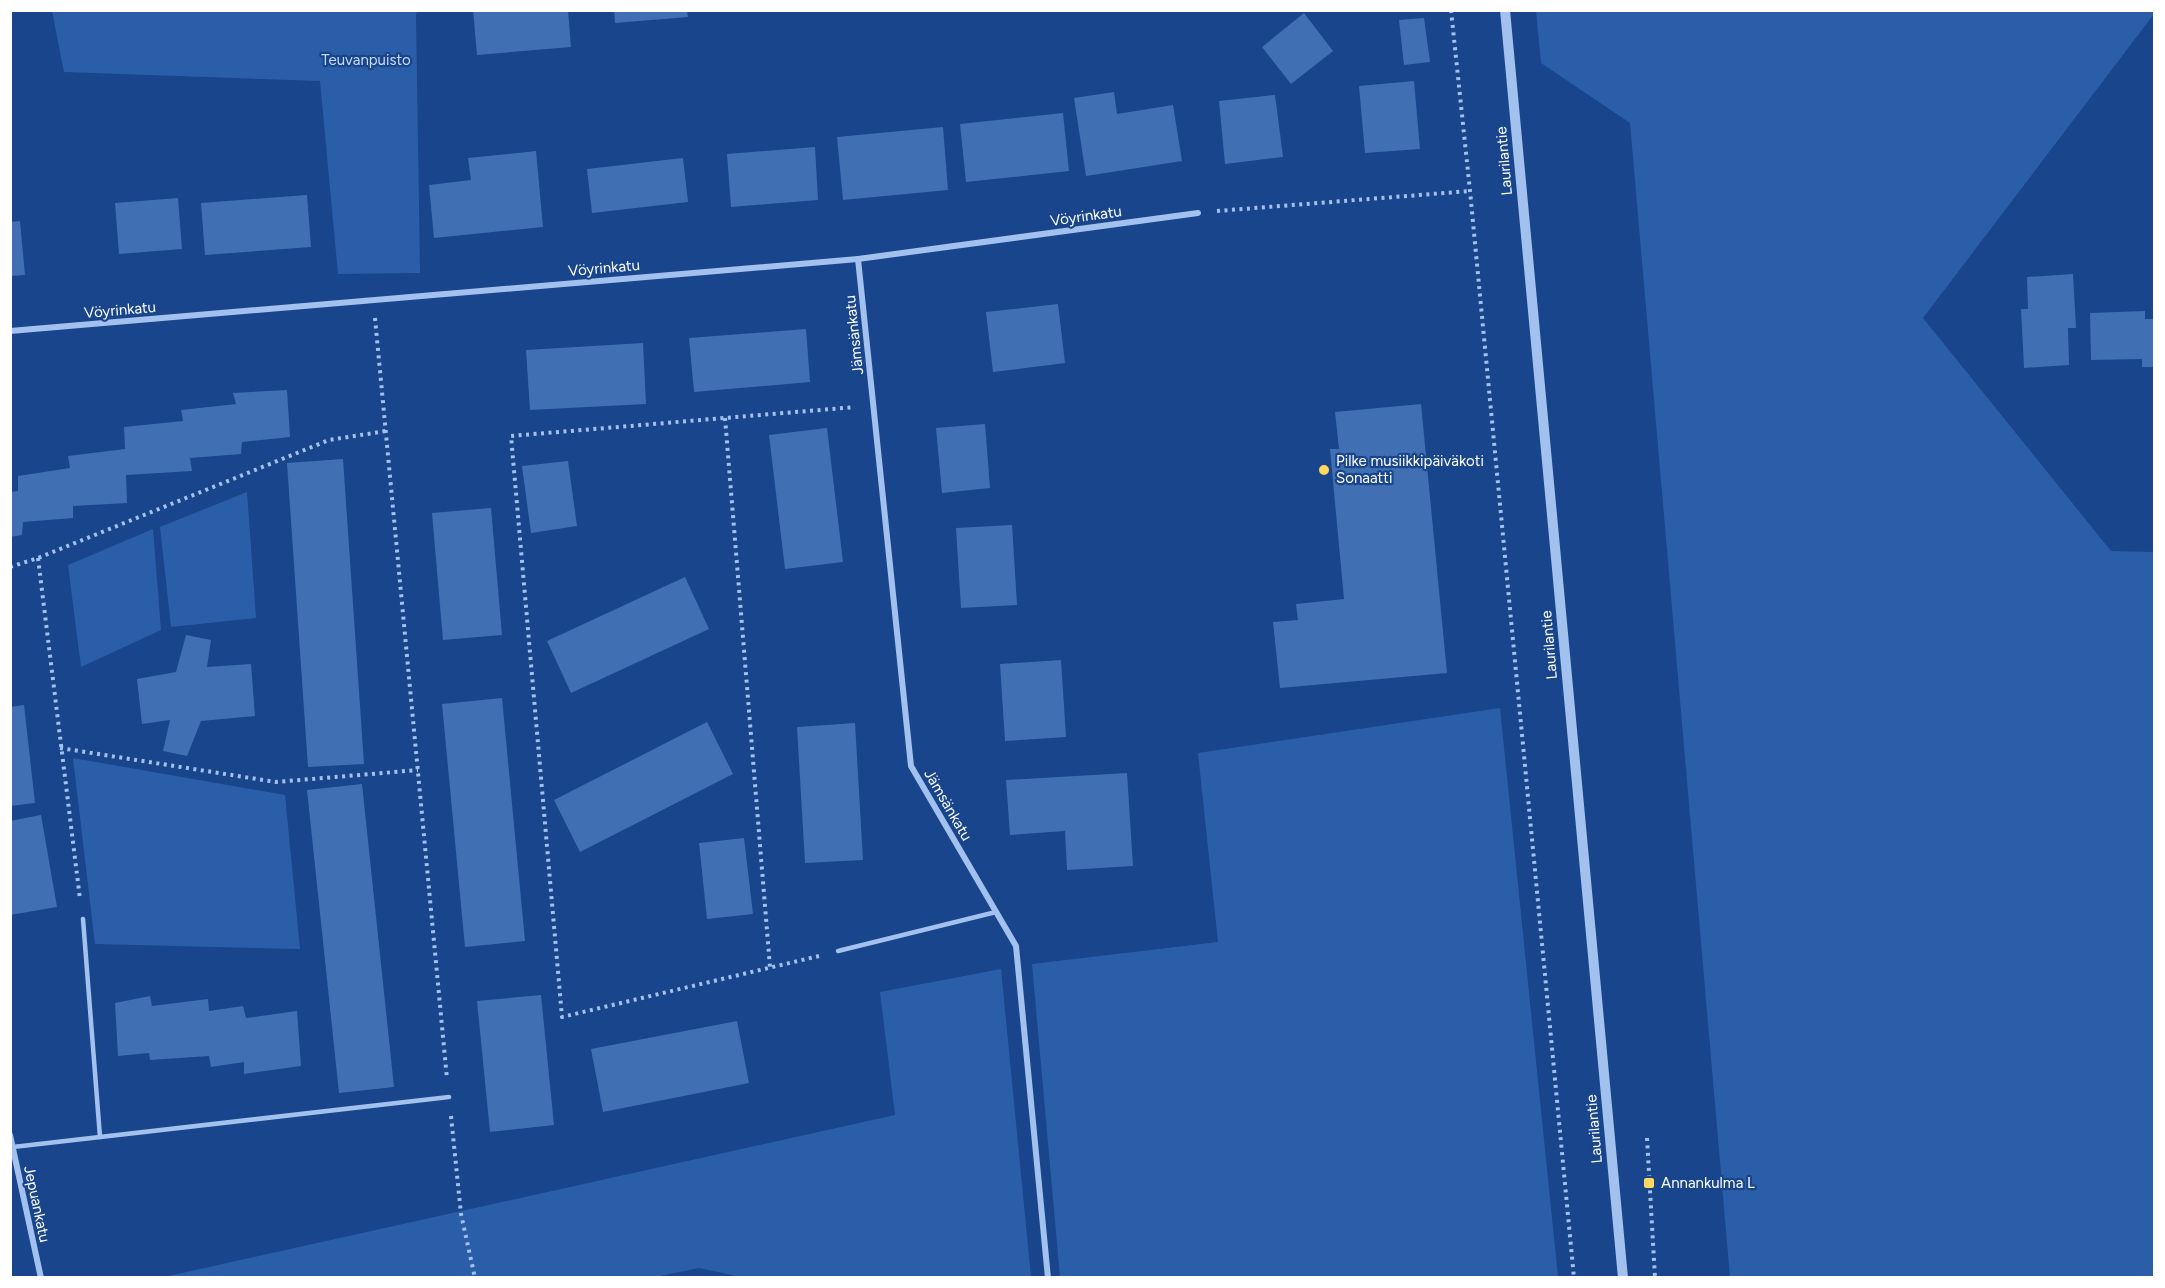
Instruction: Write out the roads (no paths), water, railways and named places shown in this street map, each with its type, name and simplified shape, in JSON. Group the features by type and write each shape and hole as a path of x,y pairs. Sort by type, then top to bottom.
{"street":[{"name":"Laurilantie","path":"1505,10 1623,1278"},
{"name":"Vöyrinkatu","path":"10,331 858,259 1198,213"},
{"name":"Jämsänkatu","path":"858,259 911,766 1017,946 1048,1278"},
{"name":"Jepuankatu","path":"10,1136 41,1278"}],"lane":[{"path":"838,951 996,912"},
{"path":"83,920 100,1137"},
{"path":"13,1147 449,1097"}],"place":[{"name":"Pilke musiikkipäiväkoti Sonaatti","path":"1324,470"},
{"name":"Annankulma L","path":"1649,1183"}],"park label":[{"name":"Teuvanpuisto","path":"366,60"}]}
